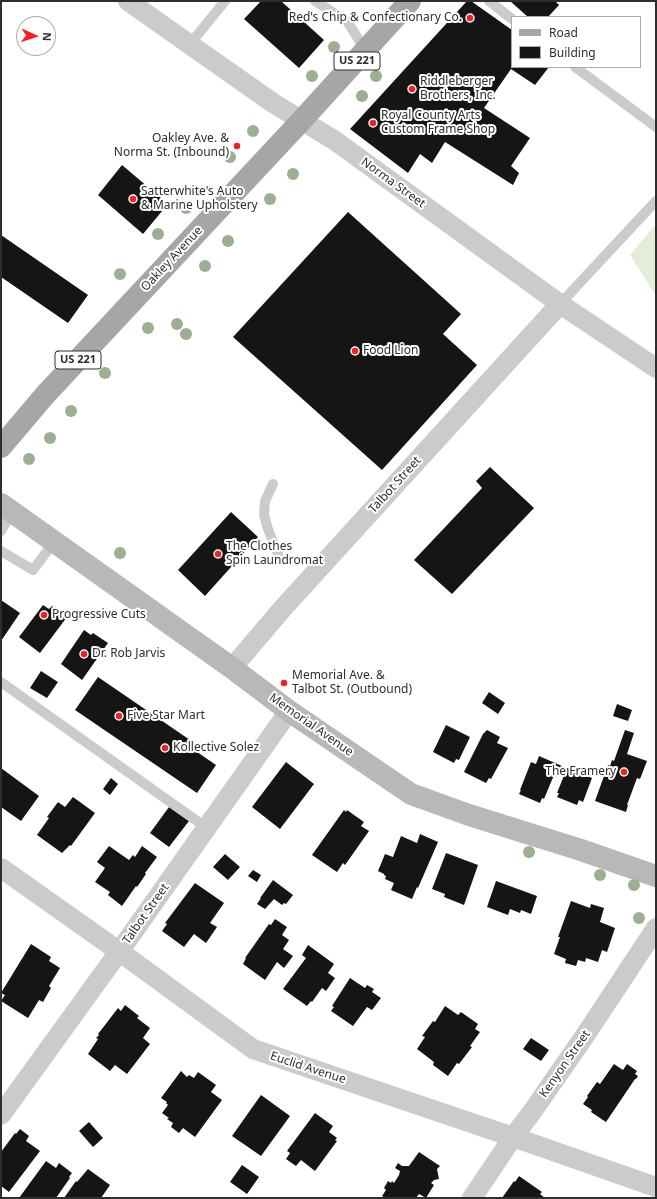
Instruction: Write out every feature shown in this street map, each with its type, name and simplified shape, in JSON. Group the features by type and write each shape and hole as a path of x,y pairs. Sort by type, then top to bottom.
{"main road":[{"name":"Oakley Avenue","path":"1,448 51,389 302,120 410,1"},
{"name":"Memorial Avenue","path":"7,508 232,668 289,711 411,794 469,815 656,876"}],"street":[{"name":"Norma Street","path":"128,1 267,98 334,140 560,304 656,368"},
{"name":"Talbot Street","path":"232,668 283,608 560,304"},
{"name":"Talbot Street","path":"1,1115 289,711"},
{"name":"Euclid Avenue","path":"1,868 119,951 253,1050 513,1137 656,1187"},
{"name":"Kenyon Street","path":"472,1198 584,1037 656,928"}],"lane":[{"path":"190,44 225,1"},
{"path":"315,1 347,21 366,50"},
{"path":"489,1 511,18"},
{"path":"576,68 656,127"},
{"path":"560,304 656,201"},
{"path":"273,484 265,501 264,515 278,554"},
{"path":"1,530 7,508"},
{"path":"1,551 33,570 54,542"},
{"path":"1,682 206,828"}],"green space":[{"path":"656,224 656,296 630,255"}],"building":[{"path":"261,1 281,1 324,40 299,68 244,19"},
{"path":"467,1 471,1 511,29 511,68 548,68 535,85 511,69 484,108 530,138 511,166 519,173 513,185 445,142 432,163 420,154 408,173 350,129"},
{"path":"510,1 555,1 559,5 549,16 527,16"},
{"name":"Satterwhite's Auto & Marine Upholstery","path":"122,165 168,204 143,234 98,195"},
{"name":"Food Lion","path":"348,212 461,314 443,334 477,365 382,470 233,337"},
{"path":"1,235 88,295 68,323 1,277"},
{"path":"490,467 534,508 452,594 414,560 482,488 476,481"},
{"name":"The Clothes Spin Laundromat","path":"231,512 258,537 205,596 178,570"},
{"path":"1,600 20,613 1,641"},
{"path":"43,605 49,609 52,606 67,617 40,653 19,637"},
{"name":"Dr. Rob Jarvis","path":"84,630 91,635 93,633 108,643 82,680 61,664"},
{"path":"41,671 58,682 47,698 30,688"},
{"path":"98,677 190,740 187,745 216,765 197,793 75,710"},
{"path":"489,692 505,703 498,714 482,703"},
{"path":"617,704 632,710 628,721 613,716"},
{"path":"446,725 470,737 459,760 456,759 454,763 433,752"},
{"path":"487,730 500,737 497,743 508,748 491,779 489,778 486,783 464,772 483,734"},
{"name":"The Framery","path":"625,730 634,733 627,754 647,761 640,779 637,778 627,805 626,812 595,801 608,765 610,766 612,760 614,761"},
{"path":"539,756 562,766 558,777 554,775 544,799 542,798 540,803 519,794 531,762 536,764"},
{"path":"286,762 314,784 280,829 252,807"},
{"path":"1,768 39,796 21,821 1,807"},
{"path":"567,768 592,778 583,802 579,800 577,805 557,797 559,793 557,793"},
{"path":"111,778 118,784 110,795 103,789"},
{"path":"73,797 95,813 71,846 70,845 62,853 37,835 49,818 47,817 58,802 65,807"},
{"path":"169,807 189,821 169,847 150,833"},
{"path":"344,810 346,812 347,810 364,822 361,826 369,831 345,865 343,863 337,872 312,855"},
{"path":"420,834 438,842 412,899 391,890 394,883 385,879 386,876 378,871 385,854 393,857 401,836 417,843"},
{"path":"109,846 129,860 133,855 135,857 142,846 157,857 122,906 108,895 110,892 95,882 105,868 97,862"},
{"path":"446,853 478,865 464,905 444,897 445,894 432,889"},
{"path":"225,854 240,867 228,880 213,867"},
{"path":"253,870 261,875 257,882 248,876"},
{"path":"273,880 293,895 286,904 284,903 282,905 274,899 265,909 257,904"},
{"path":"496,881 537,896 531,914 521,910 520,913 510,909 508,915 487,907"},
{"path":"195,883 224,903 210,923 217,927 206,943 194,934 184,947 162,931 167,924 165,923"},
{"path":"571,901 590,908 591,904 604,908 600,922 615,928 607,952 602,950 598,962 586,958 585,962 578,960 576,966 565,963 566,959 554,954 560,937 558,937"},
{"path":"275,919 287,927 282,935 289,940 283,949 293,956 284,968 277,962 265,980 243,964 245,958 269,924 271,925"},
{"path":"31,944 51,957 49,961 60,968 49,986 51,988 43,1002 39,1000 28,1018 1,1001 5,995 1,993"},
{"path":"308,945 334,964 328,973 335,978 326,991 322,988 312,1002 311,1001 307,1006 283,989 306,958 302,955"},
{"path":"350,978 365,988 367,985 374,989 372,992 381,998 372,1010 367,1007 353,1026 331,1011 334,1007 332,1006"},
{"path":"125,1005 139,1016 137,1018 150,1028 143,1038 150,1044 127,1074 115,1065 110,1071 88,1054 98,1039 96,1038 99,1035 98,1034 118,1008 121,1011"},
{"path":"445,1006 458,1015 461,1012 478,1024 475,1029 480,1032 470,1046 472,1047 459,1064 457,1063 448,1076 433,1065 434,1062 417,1049 425,1037 422,1036 433,1021 435,1022"},
{"path":"531,1038 549,1050 541,1061 523,1049"},
{"path":"614,1064 623,1070 627,1064 637,1071 635,1074 638,1076 606,1122 591,1112 592,1110 583,1104 597,1082 600,1084"},
{"path":"181,1071 187,1077 189,1075 194,1078 198,1072 216,1085 211,1092 222,1100 195,1137 183,1128 179,1133 171,1127 173,1123 162,1113 168,1105 166,1103 167,1102 161,1098"},
{"path":"261,1095 290,1116 261,1156 232,1136"},
{"path":"315,1113 333,1126 329,1132 337,1138 335,1140 337,1141 315,1171 301,1160 296,1166 286,1159 290,1153 287,1151"},
{"path":"89,1122 103,1138 93,1147 79,1131"},
{"path":"20,1129 29,1136 26,1141 40,1151 9,1192 1,1186 1,1152 15,1133 16,1134"},
{"path":"419,1152 440,1166 437,1169 439,1179 434,1180 431,1183 434,1185 426,1198 419,1194 416,1198 385,1198 382,1196 386,1190 384,1188 388,1181 391,1183 392,1181 394,1183 399,1175 400,1171 395,1168 398,1163 402,1166 409,1166"},
{"path":"46,1161 56,1168 59,1163 72,1173 56,1198 19,1198"},
{"path":"242,1165 259,1177 247,1194 230,1182"},
{"path":"88,1169 110,1185 101,1198 64,1198 76,1181 77,1182"},
{"path":"519,1176 542,1192 540,1194 545,1198 502,1198"}],"place":[{"name":"Red's Chip & Confectionary Co.","path":"470,18"},
{"name":"Riddleberger Brothers, Inc.","path":"412,89"},
{"name":"Royal County Arts Custom Frame Shop","path":"373,123"},
{"name":"Oakley Ave. & Norma St. (Inbound)","path":"237,146"},
{"name":"Satterwhite's Auto & Marine Upholstery","path":"133,199"},
{"name":"Food Lion","path":"355,351"},
{"name":"The Clothes Spin Laundromat","path":"218,554"},
{"name":"Progressive Cuts","path":"44,615"},
{"name":"Dr. Rob Jarvis","path":"84,654"},
{"name":"Memorial Ave. & Talbot St. (Outbound)","path":"284,683"},
{"name":"Five Star Mart","path":"119,716"},
{"name":"Kollective Solez","path":"165,748"},
{"name":"The Framery","path":"624,772"}]}
